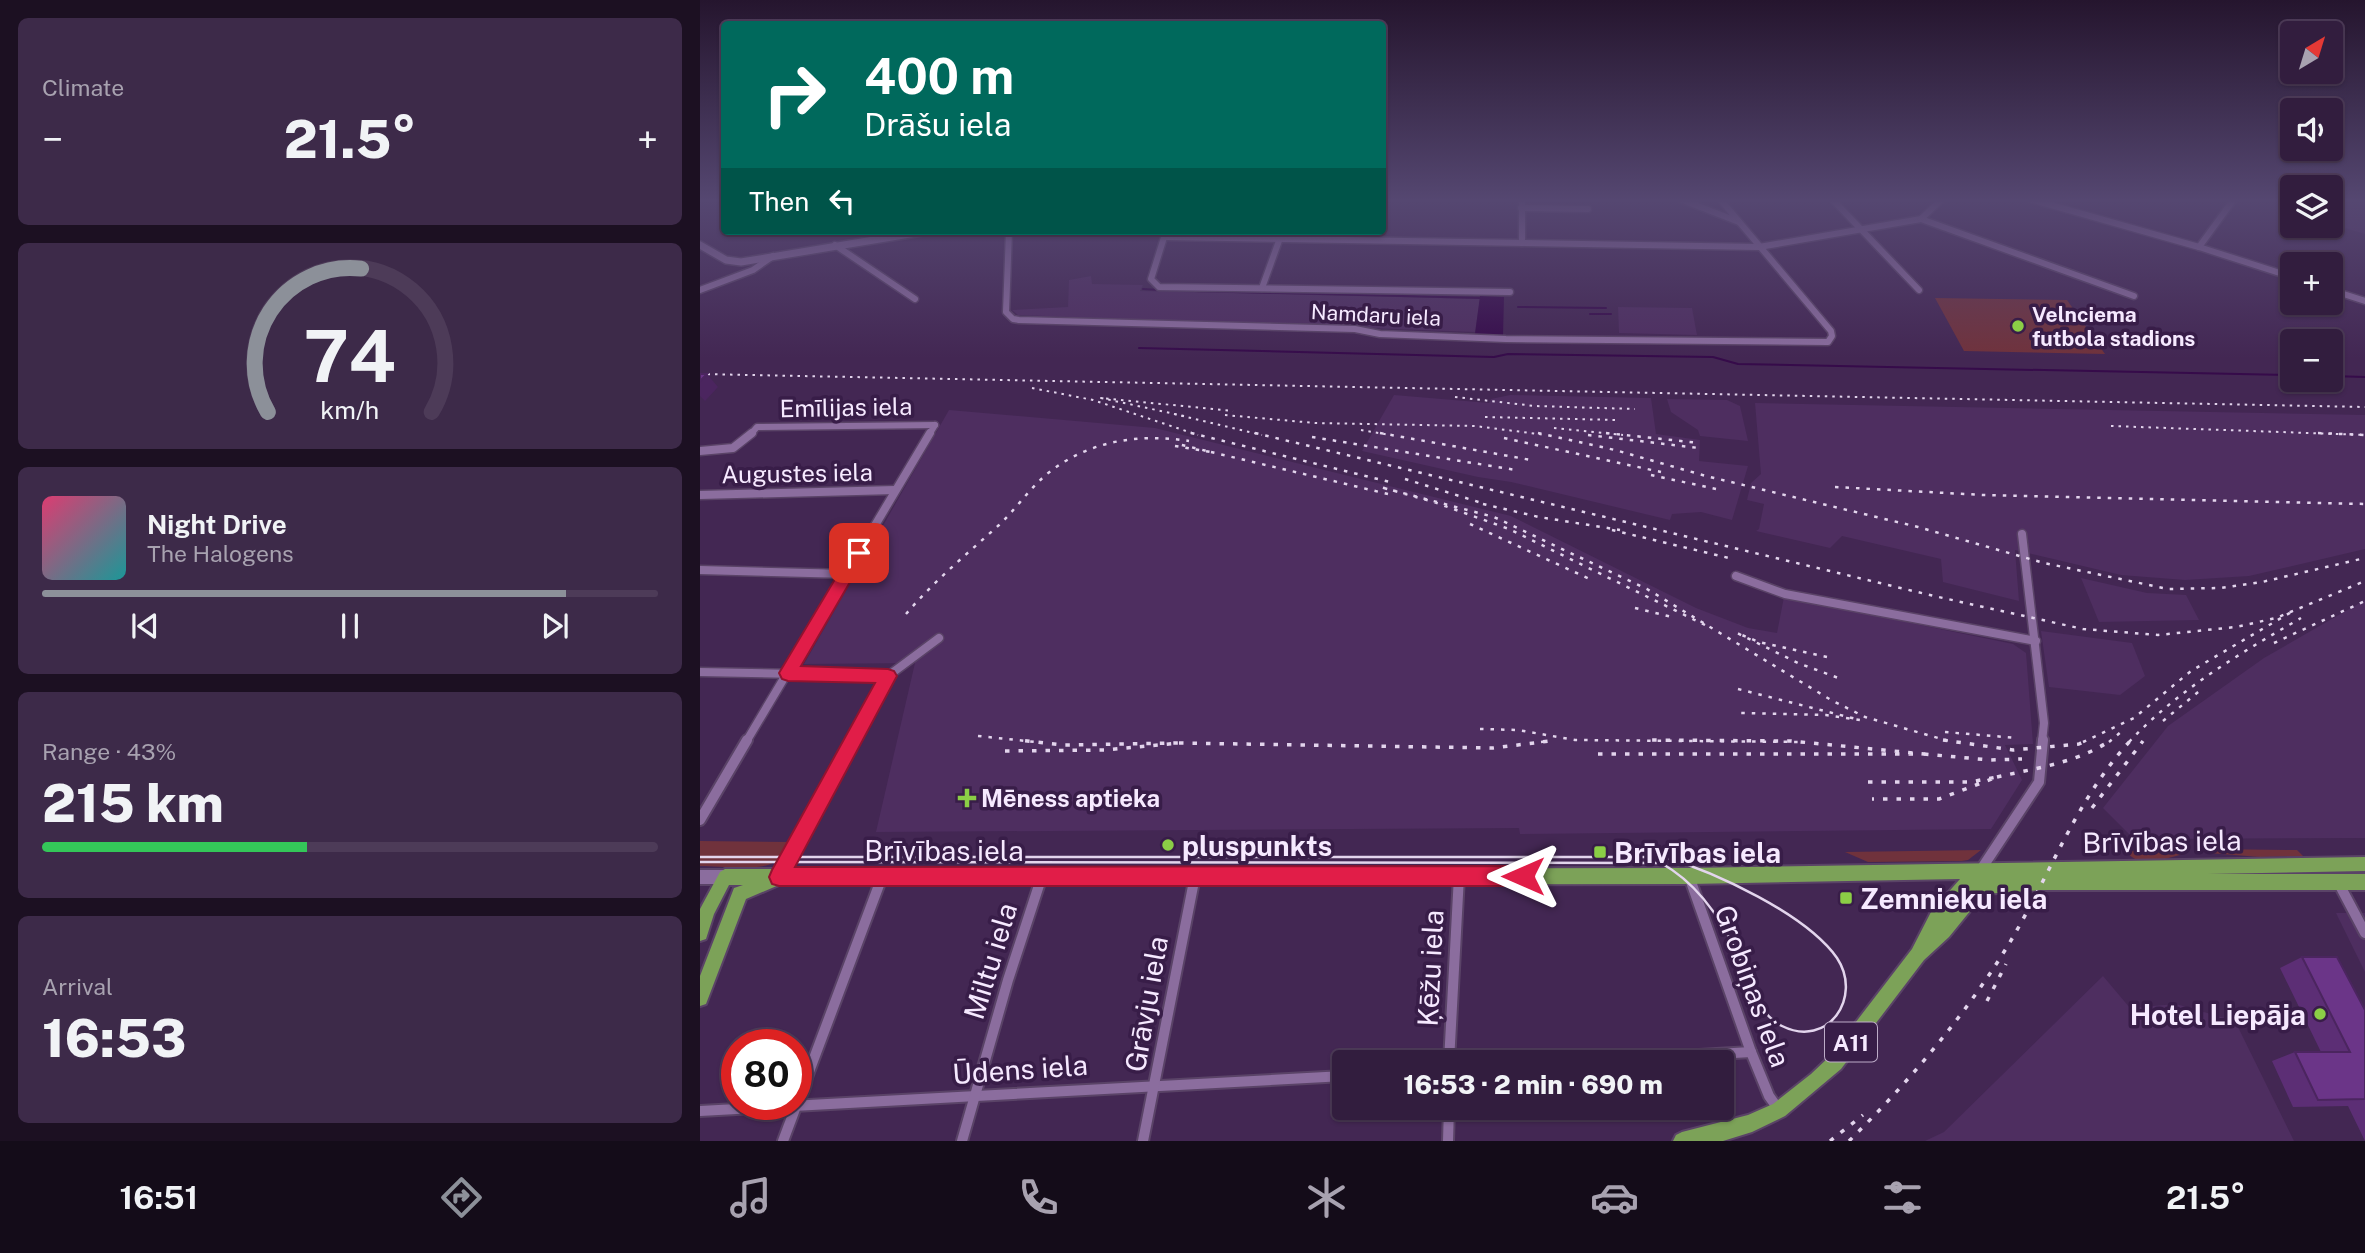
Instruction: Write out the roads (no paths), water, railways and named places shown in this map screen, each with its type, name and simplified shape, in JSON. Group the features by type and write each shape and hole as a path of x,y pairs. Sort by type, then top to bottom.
{"highway":[{"name":"Brīvības iela","path":"725,877 1689,876 1980,879 2365,864"},
{"path":"700,933 707,911 725,877 740,894"},
{"path":"700,998 740,894 779,877"},
{"name":"Brīvības iela","path":"1980,879 2031,883 2365,883"},
{"name":"A11","path":"1682,1141 1736,1129 1779,1110 1817,1080 1835,1063 1918,954 1943,931 1970,897 1980,879"}],"main road":[{"name":"Brīvības iela","path":"700,877 725,877"}],"street":[{"path":"713,252 726,260 741,262 794,252"},
{"path":"846,252 915,299"},
{"name":"Namdaru iela","path":"1008,252 1006,312 1013,319 1019,320 1355,329 1380,334 1506,339 1818,344 1828,341 1832,336 1831,331 1763,252"},
{"path":"1160,252 1151,279 1154,284 1182,288 1510,292"},
{"path":"1262,288 1275,252"},
{"path":"1884,252 1919,290"},
{"path":"2013,252 2134,296"},
{"path":"2215,252 2280,273"},
{"path":"700,289 732,278 765,263 773,256"},
{"path":"732,278 741,262"},
{"path":"2343,294 2365,301"},
{"name":"Emīlijas iela","path":"700,451 733,449 748,439 757,427 935,425 895,490"},
{"path":"700,820 895,490"},
{"name":"Augustes iela","path":"700,495 895,490"},
{"path":"1980,879 2039,782 2044,723 2022,534"},
{"path":"700,570 847,574"},
{"path":"1736,576 1786,594 2036,642"},
{"path":"779,877 888,676 939,638"},
{"path":"700,672 888,676"},
{"name":"Miltu iela","path":"962,1141 1042,876"},
{"name":"Grāvju iela","path":"1143,1141 1156,1087 1195,876"},
{"name":"Ķēžu iela","path":"1450,1050 1459,876"},
{"name":"Grobiņas iela","path":"1689,876 1751,1052 1779,1110"},
{"path":"812,1067 883,877"},
{"path":"2339,882 2365,933"},
{"path":"1734,1053 1751,1052"},
{"name":"Ūdens iela","path":"812,1104 1332,1077"},
{"name":"Ūdens iela","path":"700,1111 721,1110"},
{"path":"783,1141 792,1120"},
{"path":"1448,1120 1448,1141"}],"waterway":[{"path":"1143,289 1160,290"},
{"path":"1195,291 1482,298"},
{"path":"1518,307 1606,308"},
{"path":"1590,314 1611,314"},
{"path":"1139,348 1494,357 1508,354 1713,357 1738,364 2280,375"},
{"path":"2343,376 2365,377"}],"tram line":[{"path":"700,857 1664,857 1733,884 1804,926 1837,958 1844,973 1846,988 1843,1003 1836,1015 1826,1025 1814,1031 1799,1031 1773,1020 1754,995 1738,955 1716,915 1697,891 1661,863 700,862"}],"railway":[{"path":"700,374 2365,407"},
{"path":"1032,388 1093,400 1195,434"},
{"path":"1455,397 1535,406 1635,409"},
{"path":"1184,416 1101,398 1233,411"},
{"path":"1174,414 1262,435"},
{"path":"1225,415 1315,423 1475,426 1546,435"},
{"path":"1485,417 1617,420"},
{"path":"2111,426 2365,435 2318,433"},
{"path":"1554,428 1623,435"},
{"path":"1361,430 1390,435"},
{"path":"1255,433 1934,596 2083,629 2158,635 2236,627 2276,618 2365,581"},
{"path":"1380,433 1531,460"},
{"path":"1538,433 1918,527 2044,563 2168,589 2221,588 2262,582 2365,558"},
{"path":"1606,433 1699,443"},
{"path":"1195,434 1394,483"},
{"path":"1588,435 1699,448"},
{"path":"1312,437 1516,470"},
{"path":"906,614 939,579 1005,519 1040,480 1063,463 1079,454 1114,442 1151,438 1189,441"},
{"path":"1504,438 1661,472"},
{"path":"1178,444 1211,452"},
{"path":"1175,446 1211,452"},
{"path":"1211,452 1388,494"},
{"path":"1651,475 1716,489"},
{"path":"1405,479 1485,504"},
{"path":"1705,625 1509,529 1434,502 1380,487 1494,517 1647,589 1831,700 1865,717 1947,741"},
{"path":"1835,487 1984,495 2365,504"},
{"path":"1483,504 1539,517 1620,530"},
{"path":"1470,524 1594,581"},
{"path":"1612,530 1729,558"},
{"path":"2274,643 2365,601"},
{"path":"1635,608 1672,617"},
{"path":"2083,742 2134,718 2191,671 2293,611"},
{"path":"2131,740 2189,689 2301,618"},
{"path":"1827,657 1759,642 1737,633 1798,663 1841,679"},
{"path":"2163,721 2203,688"},
{"path":"1738,689 1860,720 1826,715 1741,713"},
{"path":"1480,729 1518,730 1575,740 1801,742"},
{"path":"2109,742 2122,731"},
{"path":"1945,732 2017,738"},
{"path":"978,736 1036,742"},
{"path":"1019,740 1064,745 1179,743"},
{"path":"1644,740 1801,742"},
{"path":"1943,740 1947,741"},
{"path":"2083,742 2087,740"},
{"path":"1997,777 2070,759 2111,740"},
{"path":"1849,1141 1916,1070 1978,991 2013,937 2096,785 2131,740"},
{"path":"1179,743 1493,748 1550,741 1541,742"},
{"path":"1947,741 2013,750 2083,742"},
{"path":"1947,741 1952,742"},
{"path":"2092,808 2143,741"},
{"path":"1801,742 1924,754"},
{"path":"1005,751 1104,750 1179,743"},
{"path":"1598,754 1924,754"},
{"path":"1924,754 1990,760 2022,759"},
{"path":"1868,782 1970,782 1997,777"},
{"path":"1872,799 1939,799 1997,777"},
{"path":"1987,1001 2006,964"},
{"path":"1830,1141 1863,1115"}],"place":[{"name":"Velnciema futbola stadions","path":"2018,326"},
{"name":"Mēness aptieka","path":"967,798"},
{"name":"pluspunkts","path":"1168,845"},
{"name":"Brīvības iela","path":"1600,852"},
{"name":"Zemnieku iela","path":"1846,898"},
{"name":"Hotel Liepāja","path":"2320,1014"}]}
